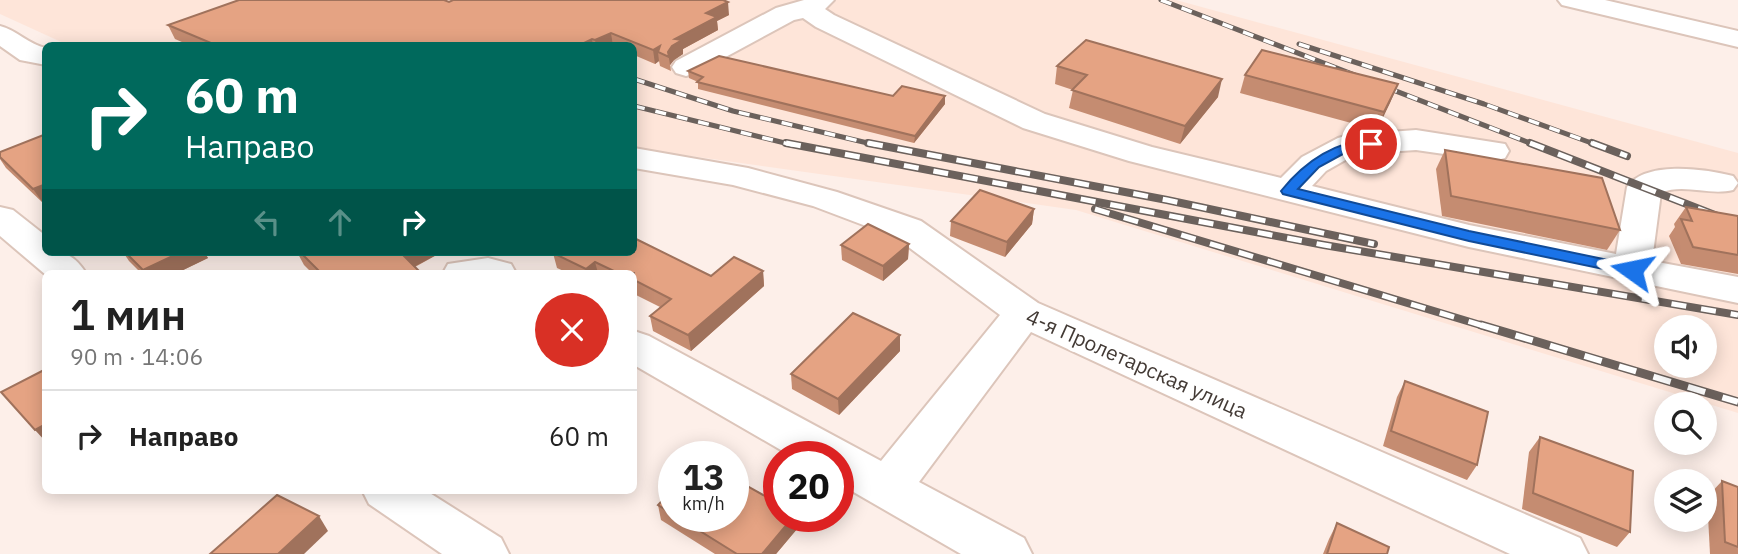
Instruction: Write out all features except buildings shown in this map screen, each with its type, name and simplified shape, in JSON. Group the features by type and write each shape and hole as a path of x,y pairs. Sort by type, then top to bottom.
{"street":[{"path":"1571,0 1738,39"},
{"path":"686,67 785,14 815,4 848,32 1034,121 1141,154 1469,236 1738,290"},
{"path":"0,34 30,54 42,56"},
{"path":"1288,191 1314,164 1349,145 1416,140 1493,151"},
{"name":"4-я Пролетарская улица","path":"637,158 736,175 825,200 908,229 1024,313 1562,554"},
{"path":"1632,270 1644,187 1667,178 1721,183"},
{"path":"0,218 42,252"},
{"path":"46,256 63,270"},
{"path":"888,487 1024,313"},
{"path":"637,348 804,441"},
{"path":"854,469 1006,554"},
{"path":"392,494 483,554"}],"shaded area":[{"path":"0,0 1176,0 1738,153 1738,413 1717,407 1717,392 1670,392 1076,210 637,148 637,42 61,42 0,14"}],"railway":[{"path":"1161,0 1535,145"},
{"path":"1299,44 1484,104 1597,145"},
{"path":"637,80 733,111 876,145"},
{"path":"637,107 793,145"},
{"path":"786,143 1324,245 1738,315"},
{"path":"868,143 1167,200 1374,244"},
{"path":"1530,143 1738,224"},
{"path":"1592,143 1627,156"},
{"path":"1095,209 1487,327"},
{"path":"1481,325 1738,402"}],"route":[{"path":"1371,144 1349,145 1314,164 1288,191 1469,236 1632,270"}]}
